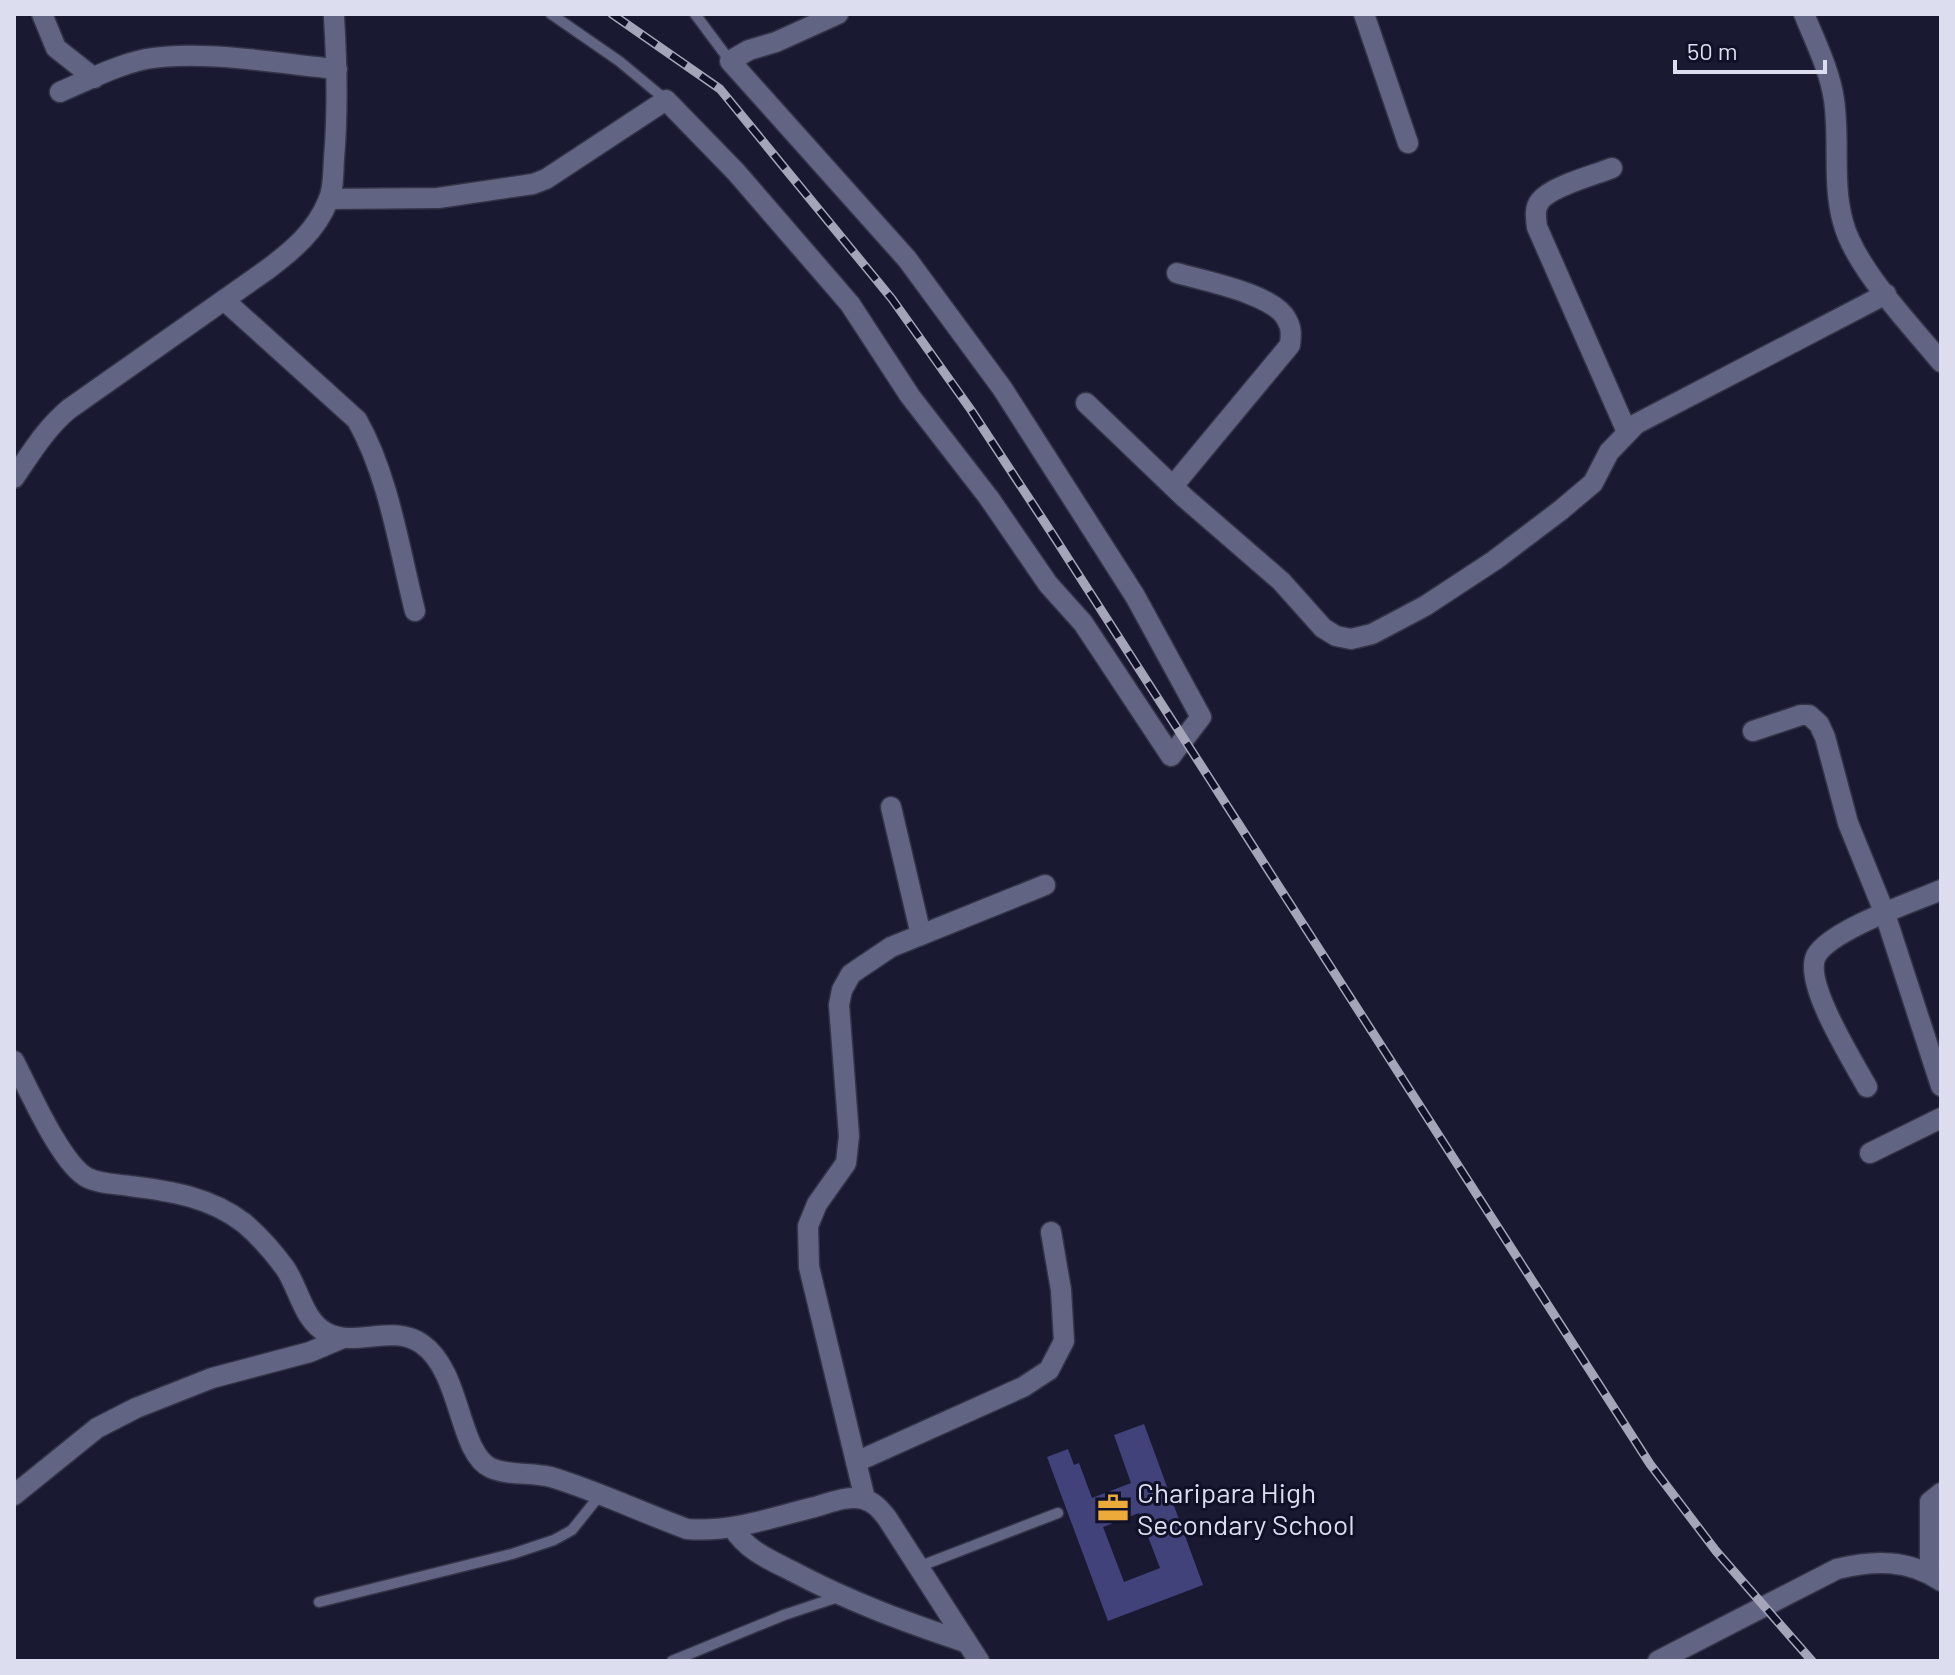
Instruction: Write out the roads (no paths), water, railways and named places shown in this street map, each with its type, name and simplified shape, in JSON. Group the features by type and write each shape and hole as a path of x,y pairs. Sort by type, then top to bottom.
{"street":[{"path":"42,14 56,48 94,78"},
{"path":"329,199 438,198 533,184 546,179 666,100 736,172 850,304 910,396 989,498 1048,584 1083,623 1171,756 1201,717 1135,596 1094,530 1002,388 907,259 730,61 749,50 776,42 838,14"},
{"path":"1364,14 1408,143"},
{"path":"1804,14 1824,64 1834,100 1843,224 1851,243 1886,294 1941,362"},
{"path":"14,478 55,421 294,249 312,231 329,199 338,104 334,17"},
{"path":"60,92 145,59 168,57 196,56 337,69"},
{"path":"1612,168 1550,193 1540,201 1535,212 1537,227 1627,432"},
{"path":"1173,486 1290,345 1292,333 1287,318 1275,306 1254,296 1177,273"},
{"path":"1086,403 1173,486 1281,581 1323,628 1336,636 1351,639 1372,634 1425,606 1539,527 1593,483 1609,452 1627,432 1651,415 1886,294"},
{"path":"224,300 357,420 375,456 415,611"},
{"path":"1753,731 1801,715 1809,715 1819,724 1848,823 1885,914 1941,1086"},
{"path":"891,807 921,935"},
{"path":"865,1499 809,1267 808,1226 817,1204 846,1163 849,1136 839,1005 842,990 851,974 891,947 1045,885"},
{"path":"1867,1087 1822,999 1815,979 1815,958 1837,937 1941,890"},
{"path":"14,1061 49,1129 81,1173 109,1183 196,1197 243,1223 286,1269 317,1327 329,1335 343,1338 400,1336 422,1344 449,1380 470,1447 489,1467 548,1476 687,1529 733,1528 837,1501 865,1499 877,1505 887,1518 979,1661"},
{"path":"1870,1153 1941,1118"},
{"path":"856,1462 1023,1387 1049,1370 1064,1341 1061,1290 1051,1232"},
{"path":"14,1495 97,1428 136,1408 212,1378 310,1352 343,1338"},
{"path":"1658,1661 1837,1569 1864,1562 1880,1562 1906,1565 1936,1578 1930,1502 1941,1493"},
{"path":"733,1528 740,1540 761,1555 839,1596 965,1642"}],"lane":[{"path":"551,14 619,61 666,100"},
{"path":"695,14 730,61"},
{"path":"319,1602 512,1554 554,1540 572,1530 600,1495"},
{"path":"918,1567 1058,1513"},
{"path":"672,1661 839,1596"}],"railway":[{"path":"612,14 720,89 892,299 971,410 1051,532 1650,1464 1716,1551 1812,1661"}],"place":[{"name":"Charipara High Secondary School","path":"1113,1508"}]}
